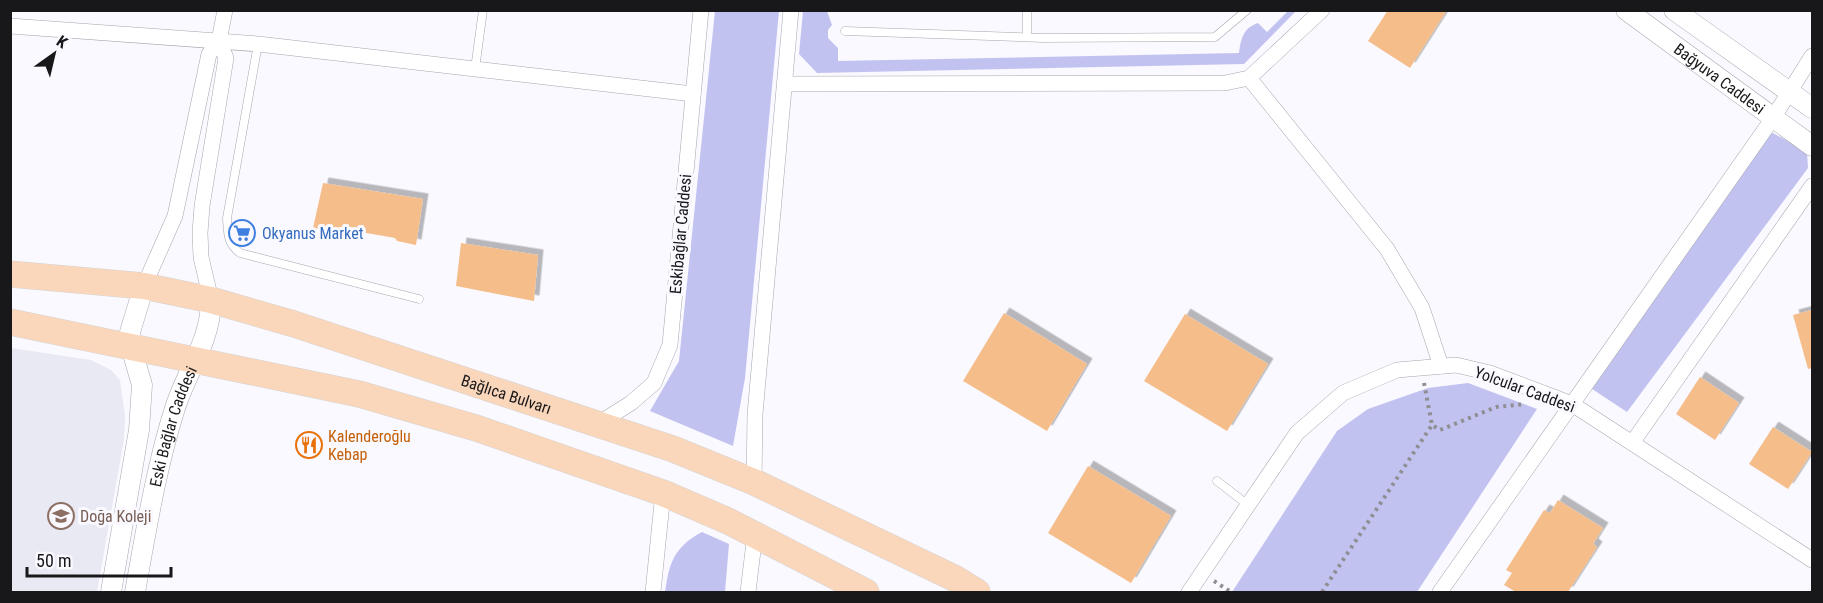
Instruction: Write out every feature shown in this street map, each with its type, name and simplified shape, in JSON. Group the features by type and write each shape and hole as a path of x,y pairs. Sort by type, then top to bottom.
{"main road":[{"name":"Bağlıca Bulvarı","path":"10,274 144,286 211,300 294,324 673,449 754,482 956,579 977,592"},
{"path":"10,322 359,394 476,428 663,493 754,534 866,592"}],"street":[{"path":"111,592 142,401 142,385 131,347 132,319 175,216 208,54 219,41 225,10"},
{"name":"Eskibağlar Caddesi","path":"596,424 631,403 654,383 670,345 701,10"},
{"path":"754,482 755,414 791,10"},
{"path":"785,84 1225,83 1249,78 1322,10"},
{"name":"Bağyuva Caddesi","path":"1626,10 1812,146"},
{"name":"Bağyuva Caddesi","path":"1674,10 1812,108"},
{"path":"10,26 258,44 693,94"},
{"path":"211,300 201,257 200,233 202,206 226,58 219,41"},
{"path":"1440,592 1773,118 1812,56"},
{"path":"1249,78 1387,249 1422,308 1441,366"},
{"path":"1632,443 1812,186"},
{"name":"Eski Bağlar Caddesi","path":"135,592 167,434 176,404 197,360 211,318 211,300"},
{"name":"Yolcular Caddesi","path":"1189,592 1298,433 1343,393 1397,370 1456,365 1490,373 1572,404 1812,560"},
{"path":"652,592 663,493"},
{"path":"748,592 754,534"}],"lane":[{"path":"475,69 483,10"},
{"path":"1027,10 1027,37"},
{"path":"845,31 1027,37 1215,37 1247,10"},
{"path":"258,44 228,218 228,238 232,247 240,253 419,299"},
{"path":"1217,481 1248,505"}],"path":[{"path":"1322,592 1432,425 1422,368"},
{"path":"1432,425 1440,430 1496,407 1523,405 1545,393"}],"shaded area":[{"path":"715,11 779,11 745,378 733,446 650,411 679,361"},
{"path":"803,11 827,11 832,25 828,30 828,38 838,48 838,61 1239,53 1246,31 1253,25 1258,23 1267,32 1288,11 1296,11 1244,64 817,73 799,54"},
{"path":"1773,133 1807,152 1808,168 1627,412 1589,387 1759,141"},
{"name":"Doğa Koleji","path":"11,348 91,360 111,370 120,380 125,416 124,439 97,592 11,592"},
{"path":"1468,383 1537,409 1417,592 1232,592 1337,431 1368,409 1428,388"},
{"path":"702,532 729,544 725,592 665,592 674,557 685,544"}],"building":[{"path":"1388,10 1447,10 1410,68 1368,41"},
{"path":"323,183 423,199 416,245 397,241 395,238 338,228 335,231 313,228"},
{"path":"461,243 538,255 534,301 456,286"},
{"path":"1812,310 1812,368 1808,369 1793,315"},
{"path":"1004,313 1087,364 1047,431 963,381"},
{"path":"1185,314 1268,364 1227,431 1144,381"},
{"path":"1700,377 1739,403 1715,440 1676,414"},
{"path":"1773,427 1812,452 1788,489 1749,464"},
{"path":"1088,466 1171,516 1131,583 1048,533"},
{"path":"1558,500 1603,528 1593,544 1597,547 1568,592 1516,592 1504,585 1512,573 1506,570 1544,510 1550,513"}],"place":[{"name":"Okyanus Market","path":"242,233"},
{"name":"Kalenderoğlu Kebap","path":"309,445"},
{"name":"Doğa Koleji","path":"61,516"}]}
